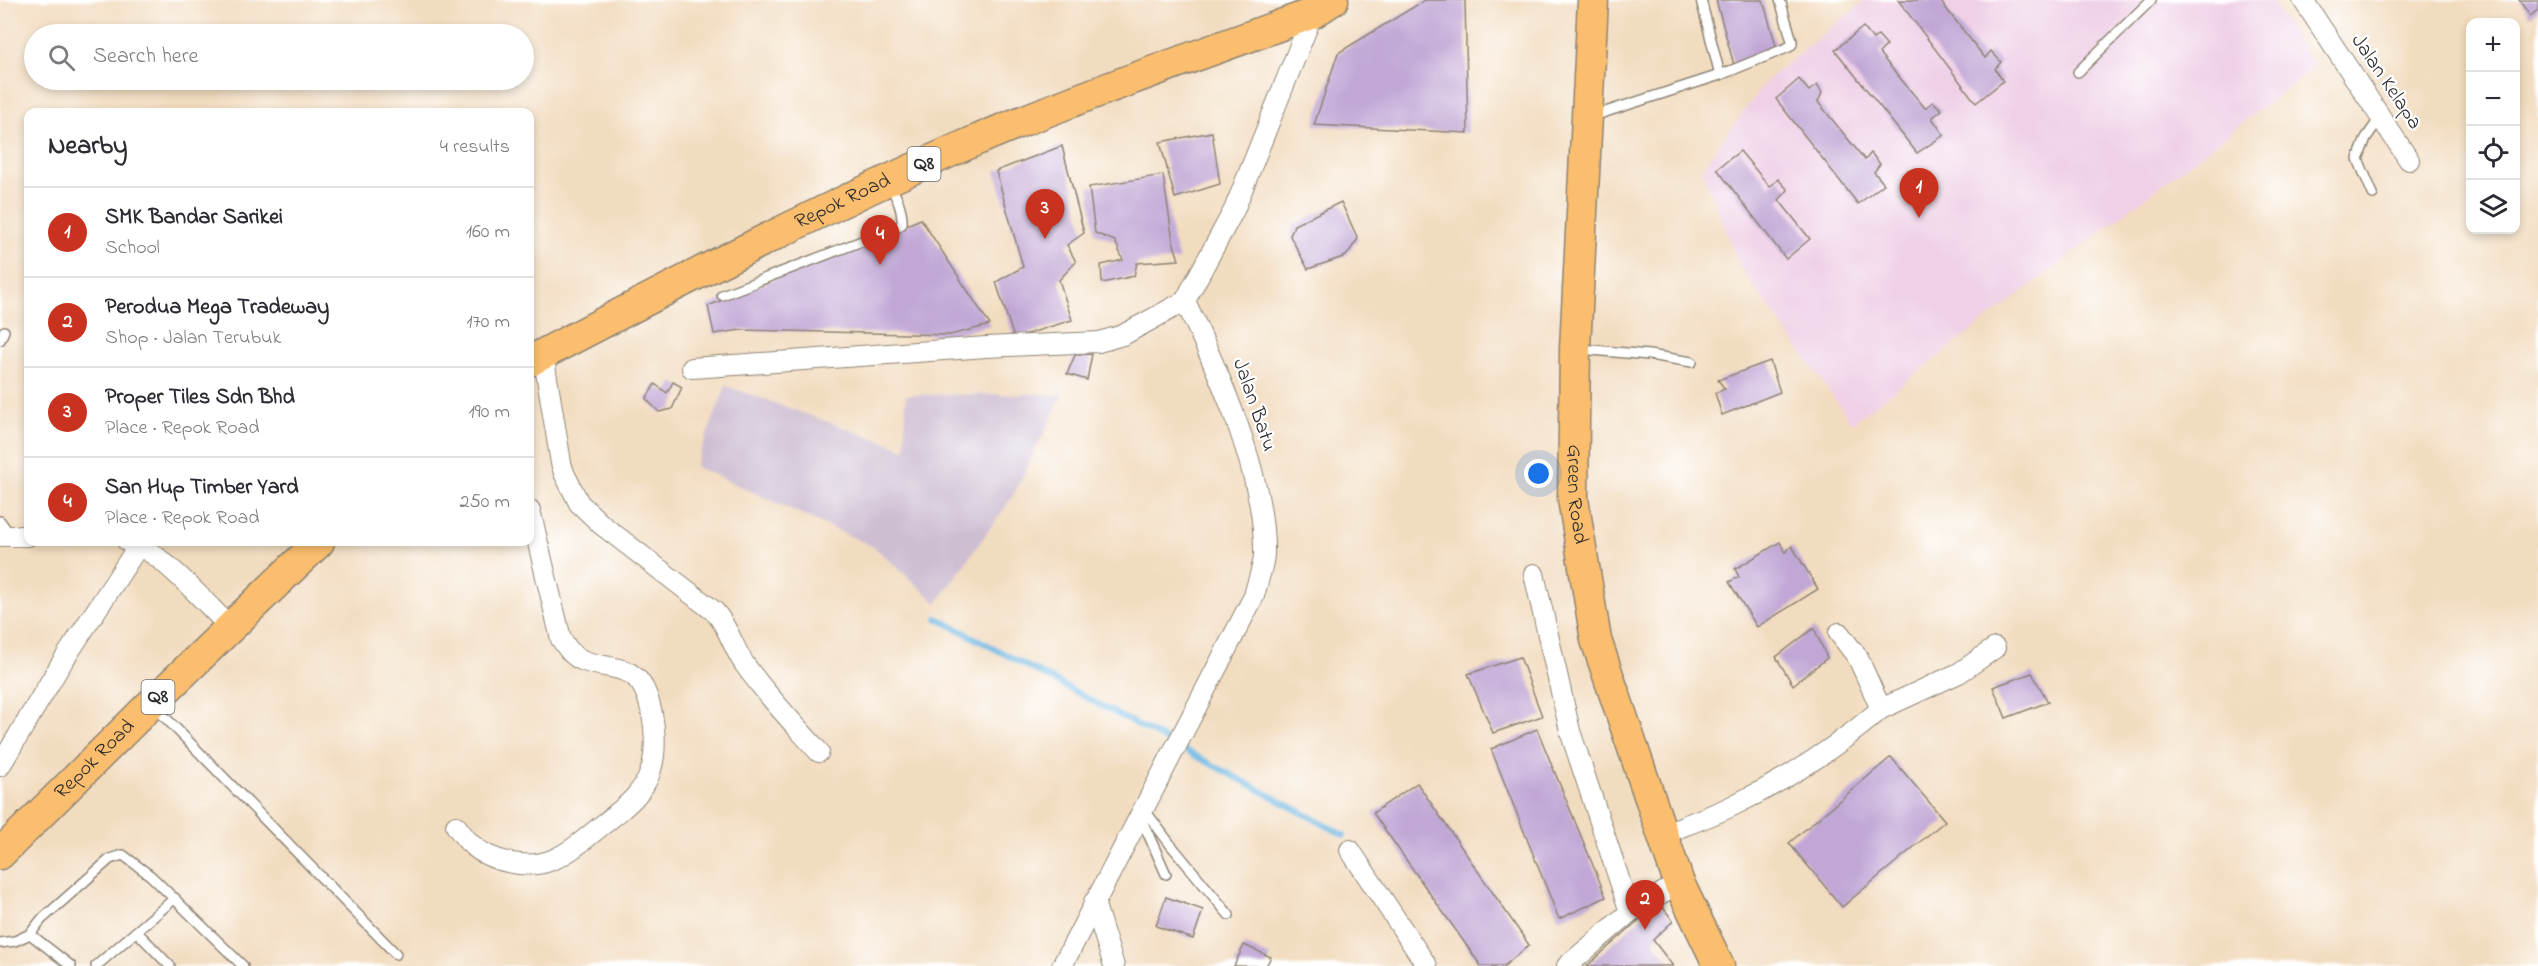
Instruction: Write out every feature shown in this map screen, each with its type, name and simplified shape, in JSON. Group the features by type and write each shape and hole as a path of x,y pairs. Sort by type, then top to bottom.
{"main road":[{"name":"Green Road","path":"1593,0 1575,348 1573,499 1596,640 1660,834 1679,883 1719,966"},
{"name":"Repok Road","path":"536,357 887,181 978,140 1323,7"},
{"name":"Repok Road","path":"0,854 315,546"}],"street":[{"name":"Jalan Kelapa","path":"2303,0 2409,160"},
{"path":"692,368 986,347 1099,342 1123,335 1185,301 1234,210 1323,7"},
{"name":"Jalan Batu","path":"1062,966 1254,596 1264,557 1259,505 1247,457 1218,370 1185,301"},
{"path":"536,357 561,463 579,503 602,525 715,612 725,623 744,663 773,701 819,752"},
{"path":"456,826 471,844 486,855 509,862 533,865 552,860 587,837 627,805 641,790 650,774 654,756 651,713 647,696 638,680 624,669 583,661 570,652 561,639 534,527"},
{"path":"0,766 134,546"},
{"path":"141,546 166,566 230,627"},
{"path":"1534,574 1570,731 1630,912"},
{"path":"1839,633 1858,658 1881,710"},
{"path":"1660,834 1733,806 1779,781 1854,732 1881,710 1959,673 1995,648"},
{"path":"1350,850 1427,966"},
{"path":"1567,966 1630,912 1679,883"},
{"path":"1094,902 1114,966"}],"lane":[{"path":"1701,0 1720,75"},
{"path":"1588,118 1720,75 1792,44 1780,0"},
{"path":"2078,72 2151,0"},
{"path":"2373,194 2358,159 2366,138 2380,118"},
{"path":"722,295 898,227 902,224 902,216 897,197 887,181"},
{"path":"0,340 4,331"},
{"path":"1575,348 1649,355 1692,362"},
{"path":"152,703 396,954"},
{"path":"1142,813 1166,874"},
{"path":"1142,813 1229,915"},
{"path":"0,943 15,941 30,934 41,920 110,859 123,855 175,898 243,966"},
{"path":"96,966 175,898"},
{"path":"137,932 170,966"},
{"path":"30,934 71,966"}],"shaded area":[{"path":"1866,0 2271,0 2315,67 1852,423 1741,268 1701,169 1768,79"},
{"path":"726,386 905,449 906,395 1063,394 1013,496 937,603 874,547 695,466"}],"building":[{"path":"1425,0 1465,0 1468,133 1314,125 1338,53"},
{"path":"1716,0 1763,0 1777,49 1734,65"},
{"path":"1898,0 1943,0 1941,2 1985,58 1991,51 2001,62 1995,69 2003,81 1976,103"},
{"path":"2519,0 2538,0 2538,10 2530,16"},
{"path":"1863,27 1873,39 1878,35 1887,45 1879,53 1925,108 1933,102 1942,110 1932,118 1944,135 1917,153 1835,50"},
{"path":"1799,79 1809,91 1817,85 1822,93 1818,102 1865,160 1871,153 1880,164 1874,172 1884,184 1858,204 1776,99"},
{"path":"1212,132 1220,184 1175,198 1160,142"},
{"path":"1062,146 1084,233 1067,245 1076,262 1059,280 1072,320 1014,338 996,282 1023,267 996,171"},
{"path":"1740,151 1770,187 1778,179 1788,190 1779,200 1810,239 1786,259 1717,169"},
{"path":"1163,175 1173,241 1179,260 1137,263 1134,276 1102,283 1101,265 1123,260 1115,241 1095,233 1089,187"},
{"path":"1341,202 1358,239 1346,256 1308,269 1290,236 1294,225"},
{"path":"921,219 990,325 950,335 741,330 714,334 708,306"},
{"path":"1092,354 1087,380 1067,374 1075,355"},
{"path":"1770,361 1780,392 1722,415 1715,393 1725,389 1718,380"},
{"path":"673,382 682,387 672,409 659,412 646,399 655,384 667,393"},
{"path":"1780,542 1785,552 1792,546 1818,589 1757,627 1729,582 1739,577 1735,569"},
{"path":"1814,628 1827,658 1793,685 1776,657"},
{"path":"1520,657 1542,716 1493,733 1468,674"},
{"path":"2032,673 2048,702 2006,718 1993,687"},
{"path":"1537,729 1606,897 1559,919 1491,749"},
{"path":"1891,757 1945,821 1842,907 1789,843"},
{"path":"1417,783 1529,945 1504,966 1481,966 1373,813"},
{"path":"1166,897 1203,910 1193,939 1156,926"},
{"path":"1659,902 1673,921 1653,940 1673,966 1587,966"},
{"path":"1244,945 1271,957 1266,966 1234,966"}],"waterway":[{"path":"937,618 1344,835"}],"place":[{"name":"SMK Bandar Sarikei","path":"1919,218"},
{"name":"Proper Tiles Sdn Bhd","path":"1045,239"},
{"name":"San Hup Timber Yard","path":"880,265"},
{"name":"Perodua Mega Tradeway","path":"1645,930"}]}
